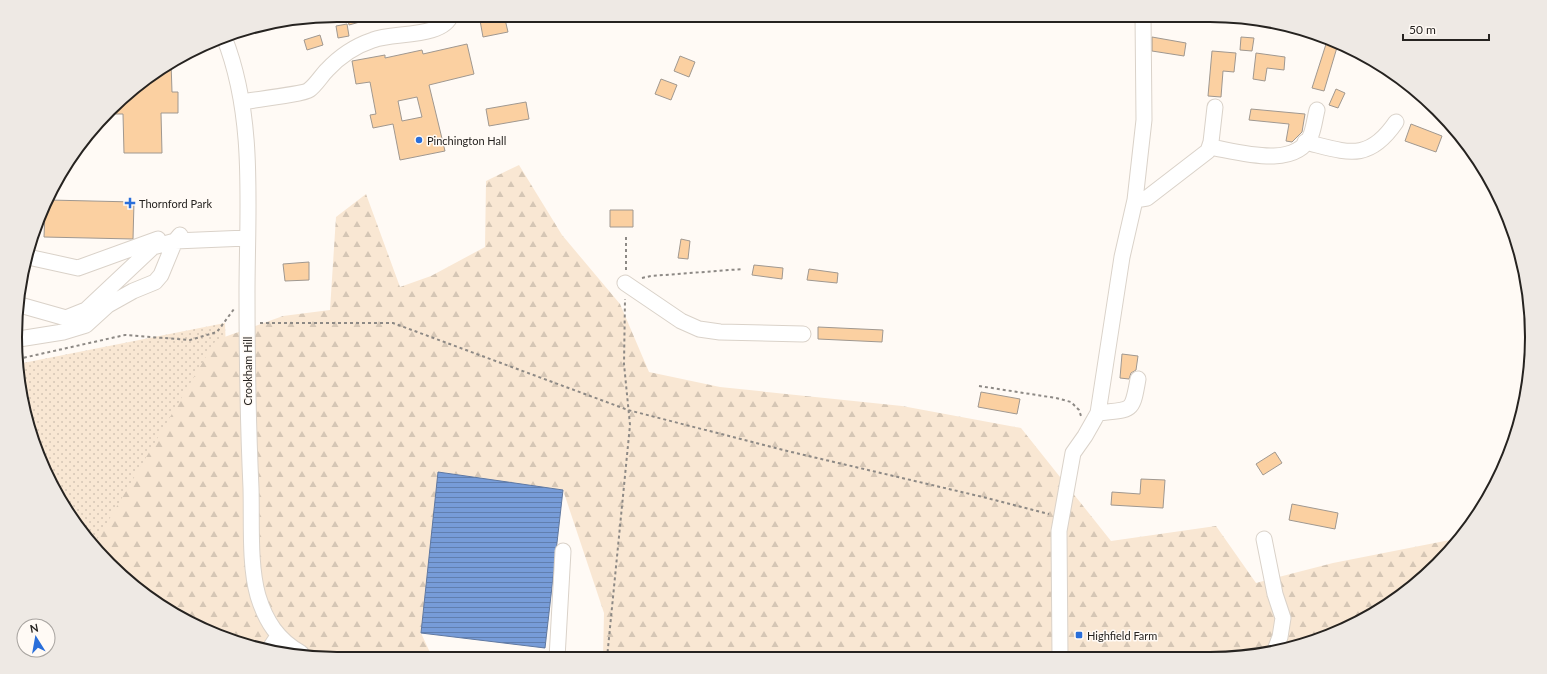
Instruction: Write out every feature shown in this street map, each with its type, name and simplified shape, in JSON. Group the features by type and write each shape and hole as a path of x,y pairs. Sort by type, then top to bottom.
{"street":[{"path":"242,102 308,91 326,70 350,50 373,39 428,31 442,26 447,22"},
{"path":"1060,652 1059,531 1073,453 1086,436 1098,412 1122,257 1135,200 1144,120 1143,22"},
{"name":"Crookham Hill","path":"226,42 242,102 247,166 248,416 254,570 258,596 274,642 288,648"},
{"path":"1135,200 1147,198 1203,156 1210,147 1215,107"},
{"path":"1210,147 1279,157 1300,149 1311,136 1317,110"},
{"path":"1306,142 1343,151 1359,152 1386,136 1396,122"},
{"path":"32,258 78,268 151,240 247,235"},
{"path":"24,306 66,318 77,315 86,310 153,247 177,238"},
{"path":"22,339 63,332 86,325 108,305 133,290 155,282 165,267 177,238"},
{"path":"625,283 681,321 699,329 720,332 802,334"},
{"path":"1098,412 1127,410 1134,403 1138,379"},
{"path":"1264,539 1275,594 1283,618 1277,645"},
{"path":"557,652 563,551"}],"path":[{"path":"608,652 630,425 624,364 626,237"},
{"path":"625,283 651,276 743,270"},
{"path":"23,358 125,335 190,340 217,332 247,292"},
{"path":"247,324 393,323 628,410 783,450 987,498 1062,518"},
{"path":"979,386 1056,398 1071,402 1080,410 1086,436"}],"green space":[{"path":"519,165 562,235 620,304 649,372 720,387 902,406 1021,428 1111,541 1216,526 1256,583 1333,563 1451,540 1433,560 1402,587 1368,610 1349,620 1311,635 1271,646 1210,652 603,652 604,613 563,490 439,472 421,633 430,652 316,651 276,646 255,641 216,628 179,610 145,587 114,560 96,541 216,340 283,316 330,310 336,217 366,194 400,287 431,276 485,247 486,181"},
{"path":"225,323 236,635 216,628 179,610 145,587 114,560 87,529 64,494 46,458 33,419 28,398 23,363"}],"water":[{"path":"438,472 563,490 545,648 421,633"}],"building":[{"path":"348,22 360,22 349,25"},
{"path":"480,22 506,22 508,32 483,37"},
{"path":"347,24 349,36 338,38 336,26"},
{"path":"320,35 323,45 307,50 304,40"},
{"path":"1152,37 1186,43 1184,56 1152,51"},
{"path":"1241,37 1254,38 1252,51 1240,50"},
{"path":"467,44 474,74 429,85 445,151 400,160 393,124 373,128 370,115 376,114 370,82 356,84 352,61 385,55 385,58 422,50 423,54","holes":["417,97 422,117 402,121 398,101"]},
{"path":"1326,44 1337,49 1324,91 1312,88"},
{"path":"1212,51 1236,53 1234,72 1223,71 1221,97 1208,96"},
{"path":"1256,53 1285,57 1284,70 1267,68 1265,81 1253,79"},
{"path":"680,56 695,62 689,77 674,71"},
{"path":"171,69 172,92 178,92 178,113 161,113 162,153 124,153 123,114 114,114 145,87"},
{"path":"661,79 677,85 671,100 655,94"},
{"path":"1336,89 1345,93 1338,108 1329,105"},
{"path":"526,102 529,119 489,126 486,109"},
{"path":"1251,109 1305,114 1302,132 1292,142 1286,141 1289,124 1249,120"},
{"path":"1411,124 1442,136 1436,152 1405,141"},
{"path":"53,200 134,202 133,239 44,237 45,220"},
{"path":"610,210 633,210 633,227 610,227"},
{"path":"681,239 690,241 688,259 678,258"},
{"path":"309,262 309,280 285,281 283,264"},
{"path":"754,265 783,268 782,279 752,275"},
{"path":"809,269 838,273 837,283 807,280"},
{"path":"818,327 883,330 882,342 818,339"},
{"path":"1122,354 1138,356 1136,370 1131,373 1129,379 1120,378"},
{"path":"981,392 1020,399 1017,414 978,407"},
{"path":"1275,452 1282,463 1263,475 1256,464"},
{"path":"1141,479 1165,480 1163,508 1111,505 1112,492 1140,494"},
{"path":"1292,504 1338,513 1335,529 1289,520"}],"place":[{"name":"Pinchington Hall","path":"419,140"},
{"name":"Thornford Park","path":"130,203"},
{"name":"Highfield Farm","path":"1079,635"}]}
